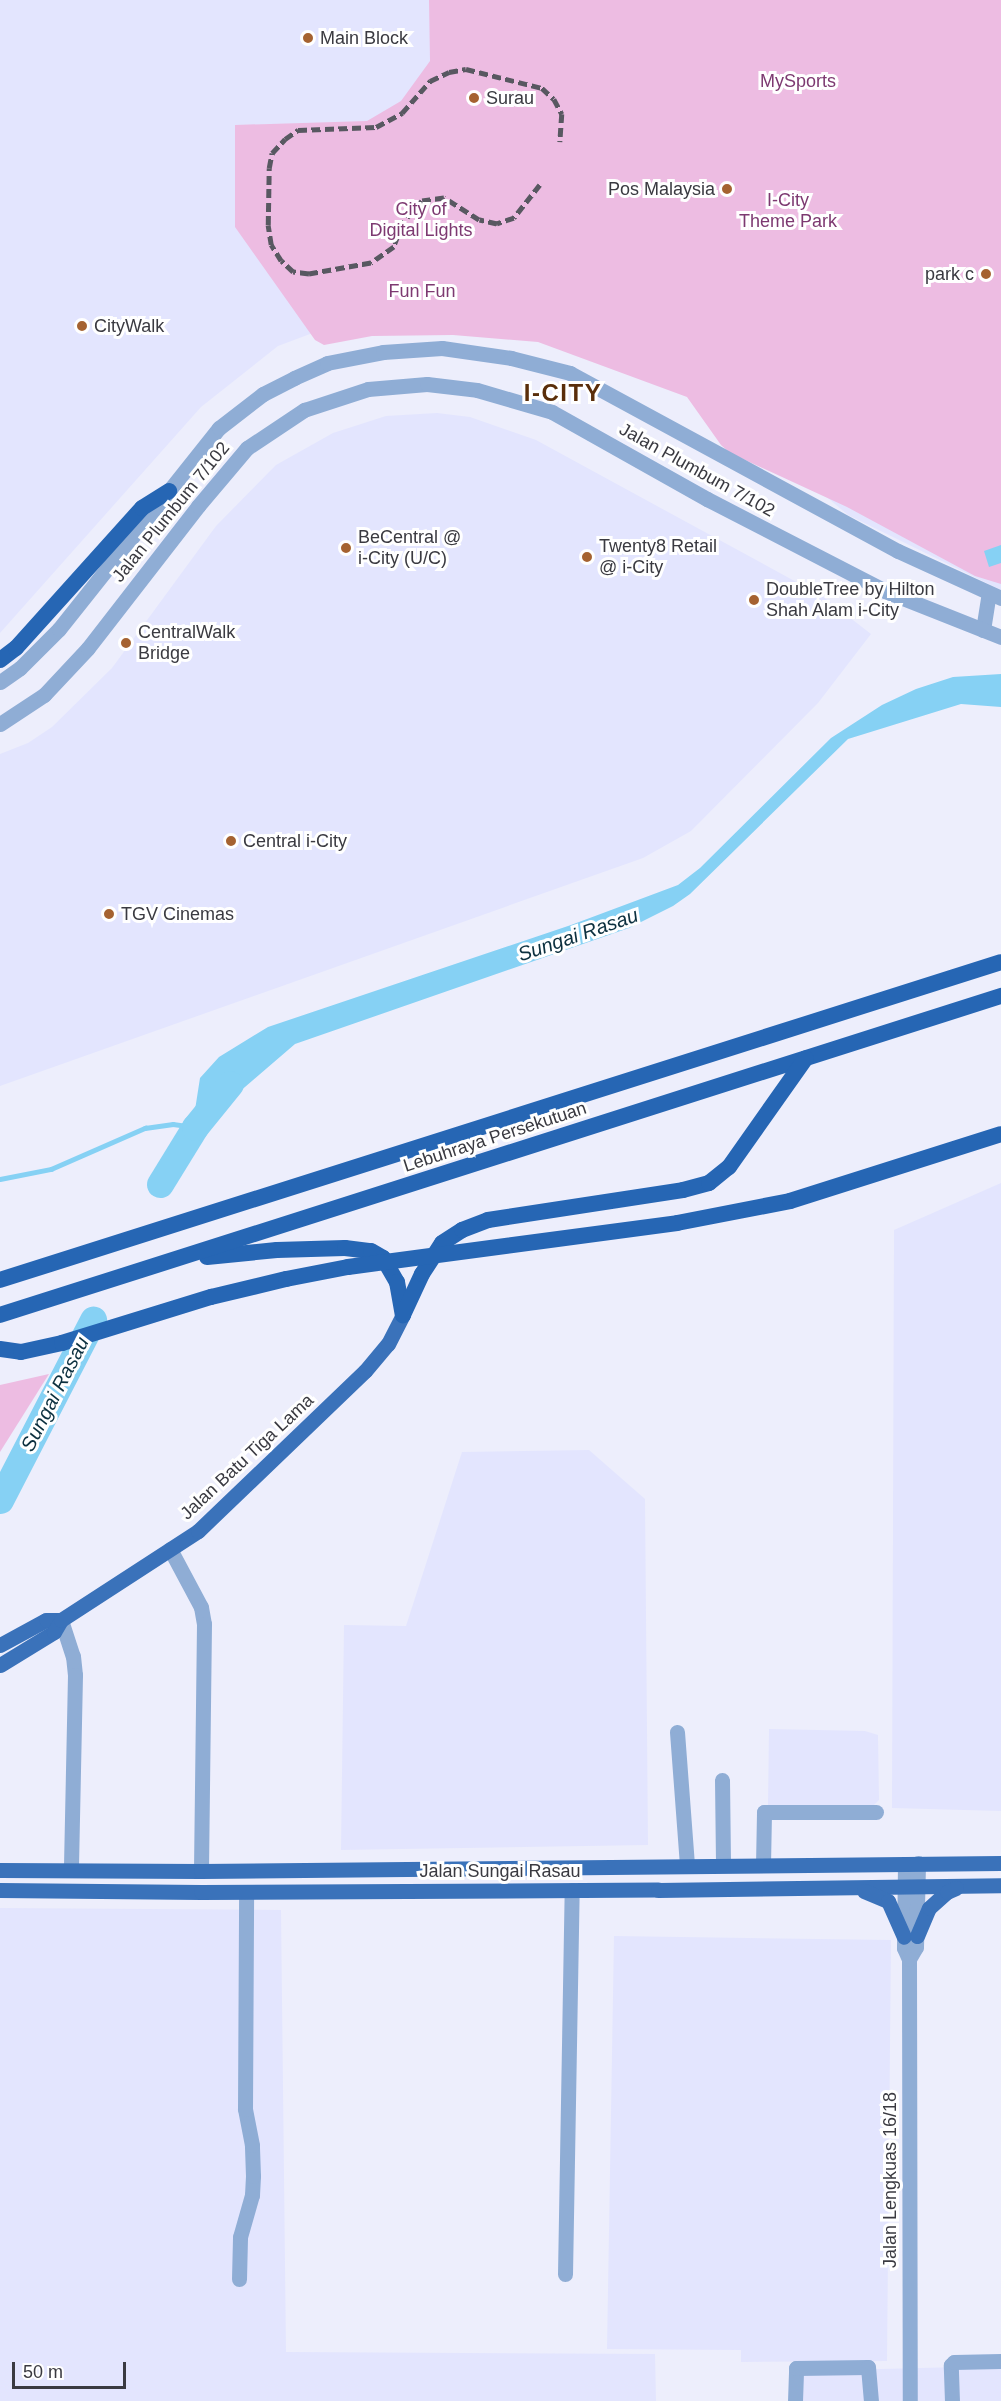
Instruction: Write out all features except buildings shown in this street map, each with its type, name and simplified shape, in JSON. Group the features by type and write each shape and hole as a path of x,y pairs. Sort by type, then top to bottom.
{"highway":[{"path":"0,660 16,648 142,508 169,491"},
{"name":"Lebuhraya Persekutuan","path":"0,1280 1001,962"},
{"name":"Lebuhraya Persekutuan","path":"0,1315 1001,996"},
{"path":"403,1315 422,1274 442,1243 462,1230 488,1220 683,1190 709,1183 729,1167 806,1058"},
{"path":"0,1349 21,1352 62,1343 211,1297 348,1267 677,1223 790,1201 1001,1134"},
{"path":"173,1260 277,1250 345,1248 371,1251 383,1258 397,1282 403,1315"}],"main road":[{"name":"Jalan Batu Tiga Lama","path":"0,1665 54,1632 61,1620 198,1531 365,1371 388,1344 403,1315"},
{"name":"Jalan Batu Tiga Lama","path":"0,1645 46,1620 61,1620"},
{"name":"Jalan Sungai Rasau","path":"0,1870 201,1871 1001,1863"},
{"path":"840,1889 866,1891 888,1901 910,1937 935,1900 962,1885"},
{"name":"Jalan Sungai Rasau","path":"0,1890 246,1892 840,1889 1001,1885"}],"street":[{"name":"Jalan Plumbum 7/102","path":"0,682 20,668 59,629 219,428 263,394 327,363 383,352 442,348 511,358 570,373 888,546 995,596"},
{"name":"Jalan Plumbum 7/102","path":"0,724 44,694 88,648 198,506 247,448 304,410 368,389 427,384 477,390 552,412 844,571 907,601 1001,637"},
{"path":"983,630 995,596"},
{"path":"170,1549 201,1607 204,1624 201,1871"},
{"path":"61,1620 73,1656 75,1675 72,1870"},
{"path":"677,1732 687,1866"},
{"path":"722,1780 723,1865"},
{"path":"762,1865 764,1812 876,1812"},
{"name":"Jalan Lengkuas 16/18","path":"910,2401 909,1959 916,1947 910,1937 911,1864"},
{"path":"565,2274 572,1890"},
{"path":"239,2279 240,2237 252,2195 253,2176 252,2145 245,2109 246,1892"},
{"path":"952,2401 951,2366 954,2362 1001,2361"},
{"path":"795,2401 796,2368 868,2367 871,2401"}],"shaded area":[{"name":"I-City Theme Park","path":"0,0 1001,0 1001,590 848,515 741,425 711,389 553,328 334,325 278,346 201,407 0,633"},
{"path":"437,413 470,417 536,440 822,596 871,634 818,703 691,831 643,858 0,1086 0,754 28,743 52,727 112,668 216,526 276,465 333,433 386,416"},
{"path":"1001,1183 1001,1811 892,1808 894,1230"},
{"path":"589,1450 645,1499 648,1845 341,1850 344,1625 406,1626 462,1452"},
{"path":"769,1729 865,1731 878,1735 879,1800 874,1805 768,1805"},
{"path":"0,1908 281,1910 286,2352 655,2354 656,2401 0,2401"},
{"path":"614,1936 891,1940 887,2361 741,2362 741,2350 607,2349"},
{"path":"1001,2366 1001,2401 801,2401 801,2371"}],"green space":[{"name":"I-City Theme Park","path":"429,0 1001,0 1001,584 975,576 847,507 730,453 721,445 687,397 538,342 453,335 372,336 324,345 315,340 235,227 235,125 367,121 401,101 430,61"},
{"path":"49,1374 0,1452 0,1385"}],"water":[{"path":"1001,545 1001,563 989,567 984,551"},
{"path":"1001,674 1001,707 961,704 848,739 690,894 673,906 629,928 295,1044 216,1112 195,1110 200,1078 219,1057 268,1027 571,925 678,885 700,868 831,738 882,705 916,689 953,677"}],"waterway":[{"name":"Sungai Rasau","path":"160,1184 195,1127 230,1084"},
{"path":"0,1179 51,1169 145,1128 173,1124 195,1127"},
{"name":"Sungai Rasau","path":"0,1500 93,1320"}],"railway":[{"path":"540,185 514,218 497,224 479,220 444,198 422,201 403,223 394,247 371,263 309,274 293,272 281,261 271,245 268,225 269,168 272,153 285,139 298,130 376,127 402,113 430,81 449,72 466,69 542,88 554,99 562,114 560,142"}],"place":[{"name":"Main Block","path":"308,38"},
{"name":"Surau","path":"474,98"},
{"name":"Pos Malaysia","path":"727,189"},
{"name":"park c","path":"986,274"},
{"name":"CityWalk","path":"82,326"},
{"name":"BeCentral @ i-City (U/C)","path":"346,548"},
{"name":"Twenty8 Retail @ i-City","path":"587,557"},
{"name":"DoubleTree by Hilton Shah Alam i-City","path":"754,600"},
{"name":"CentralWalk Bridge","path":"126,643"},
{"name":"Central i-City","path":"231,841"},
{"name":"TGV Cinemas","path":"109,914"}],"district":[{"name":"I-CITY","path":"563,393"}],"park label":[{"name":"MySports","path":"798,81"},
{"name":"City of Digital Lights","path":"421,220"},
{"name":"Fun Fun","path":"422,291"}]}
